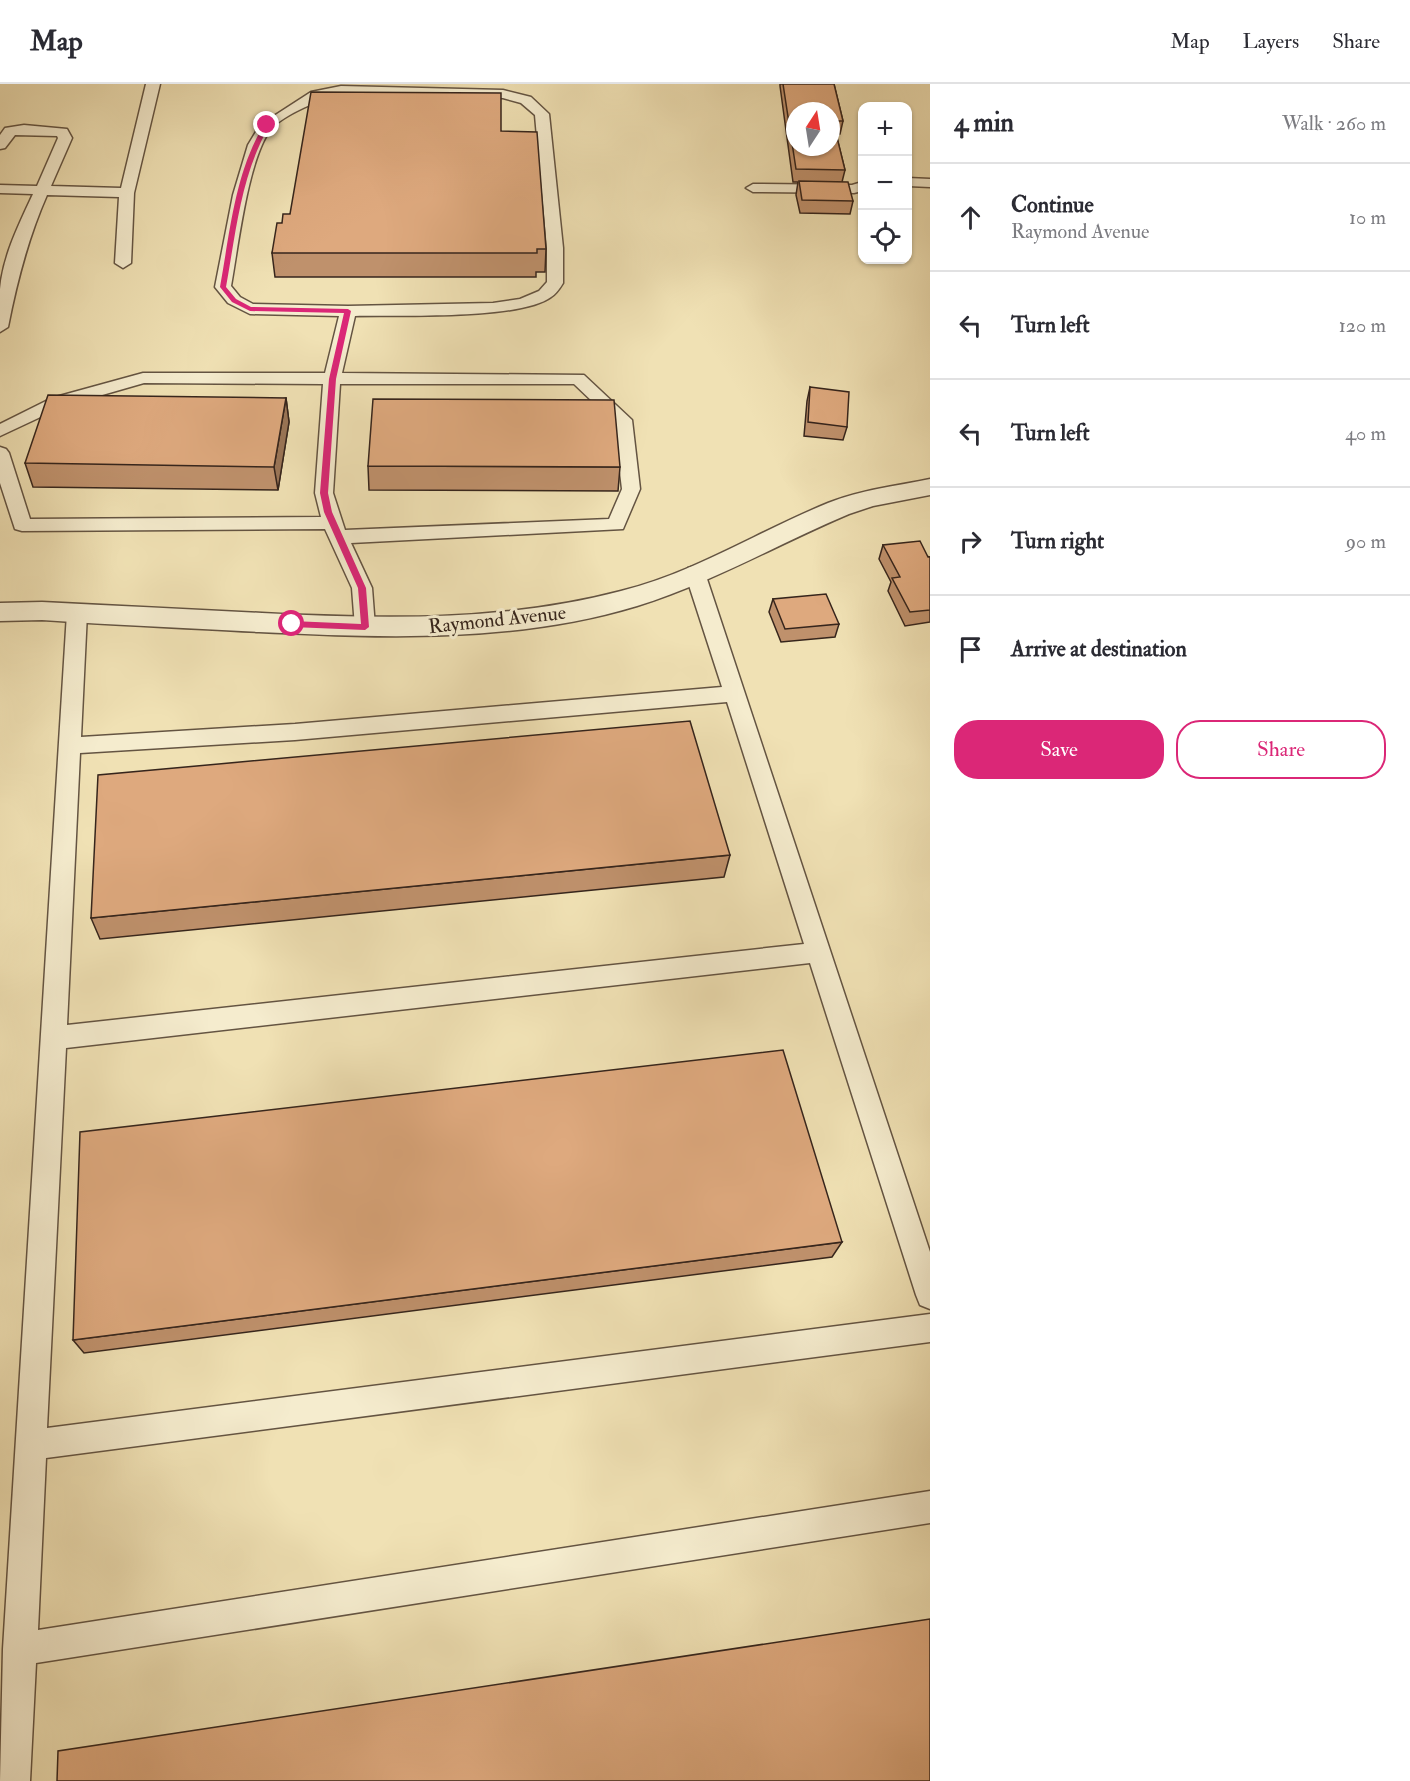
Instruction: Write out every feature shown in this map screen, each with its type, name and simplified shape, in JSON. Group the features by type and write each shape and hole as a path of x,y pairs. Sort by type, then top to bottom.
{"street":[{"name":"Raymond Avenue","path":"0,607 365,627 457,626 546,616 629,598 695,573 840,508 880,496 930,487"},
{"name":"Raymond Avenue","path":"0,612 42,611"}],"lane":[{"path":"123,263 127,193 153,84"},
{"path":"341,90 503,94 526,100 542,114 555,248 555,282 545,294 524,303 493,308 348,311 250,309 234,300 223,287 240,195 255,145 267,125 316,95 341,90"},
{"path":"0,145 10,130 62,132 65,138 41,191 12,268 0,327"},
{"path":"912,182 930,183"},
{"path":"753,188 858,188"},
{"path":"0,189 127,193"},
{"path":"348,311 332,379 324,493 336,530 362,588 365,627"},
{"path":"0,431 58,402 143,378 578,379 623,420 632,489 616,525 336,530 22,525 0,453"},
{"path":"695,573 930,1295"},
{"path":"13,1781 77,613"},
{"path":"70,746 295,732 734,693"},
{"path":"54,1038 819,952"},
{"path":"31,1445 930,1328"},
{"path":"19,1649 930,1507"}],"building":[{"path":"783,84 834,84 838,102 786,104"},
{"path":"311,92 501,93 501,131 537,132 546,249 537,249 537,253 272,253 277,223 282,223 283,214 290,214"},
{"path":"840,150 845,170 796,169 794,156 840,156"},
{"path":"799,181 848,182 853,201 802,200"},
{"path":"810,387 849,392 847,427 808,422"},
{"path":"48,395 286,398 274,467 25,463"},
{"path":"373,399 614,400 620,467 368,466"},
{"path":"920,541 930,557 930,610 910,612 892,578 900,577 883,545"},
{"path":"826,594 839,624 785,629 773,599"},
{"path":"690,721 730,855 91,918 98,775"},
{"path":"783,1050 842,1242 73,1340 80,1132"},
{"path":"930,1619 930,1781 57,1781 58,1751"}],"route":[{"path":"267,125 255,145 240,195 223,287 234,300 250,309 348,311 332,379 324,493 328,512 362,588 365,627 292,624"}]}
